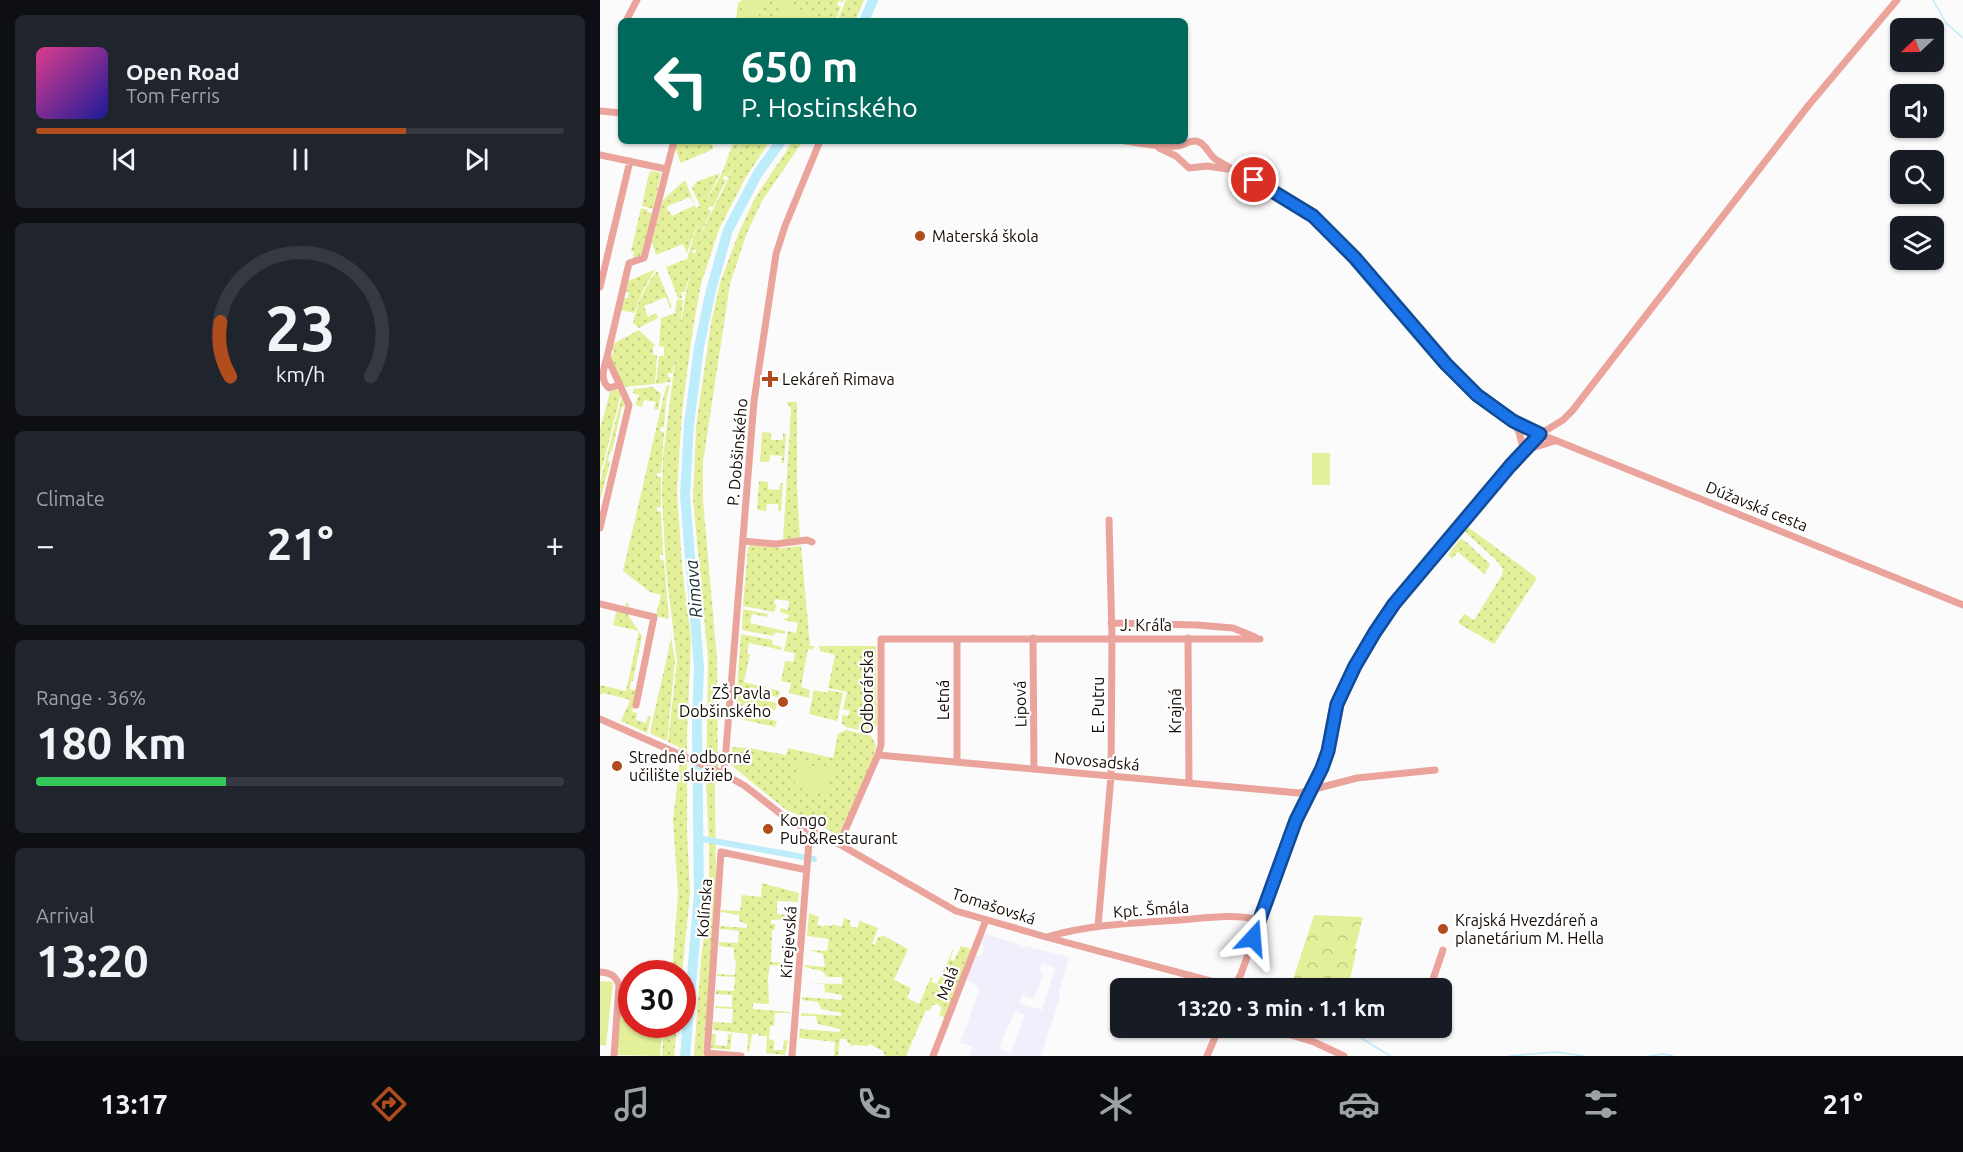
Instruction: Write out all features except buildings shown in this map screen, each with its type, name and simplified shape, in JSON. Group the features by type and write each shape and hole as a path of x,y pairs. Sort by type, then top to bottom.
{"street":[{"path":"628,18 637,0"},
{"path":"1239,978 1296,820 1312,790 1328,751 1337,704 1345,684 1386,614 1524,451 1540,434 1563,420 1580,400 1801,114 1897,0"},
{"path":"600,111 618,113"},
{"path":"1188,142 1197,141 1215,159 1233,170"},
{"path":"619,385 609,388 602,384 600,378 629,263 644,258 673,144"},
{"name":"P. Dobšinského","path":"724,774 753,401 776,254 819,144"},
{"path":"1142,144 1183,145 1180,159"},
{"path":"1154,146 1180,159 1190,168 1213,166 1233,170"},
{"path":"1202,166 1207,159 1207,151"},
{"path":"600,155 666,169"},
{"path":"600,288 630,161"},
{"name":"Dúžavská cesta","path":"1233,170 1313,216 1355,258 1458,377 1487,404 1513,421 1540,434 1963,605"},
{"path":"600,528 603,504 629,405 607,357"},
{"path":"1513,421 1519,432 1524,451"},
{"path":"1524,451 1558,440"},
{"name":"E. Putru","path":"1098,926 1111,776 1112,638 1109,520"},
{"path":"743,541 776,544 807,540 812,542"},
{"path":"600,604 654,617 636,705"},
{"name":"J. Kráľa","path":"880,639 1260,639 1233,628 1111,623"},
{"name":"Lipová","path":"1033,638 1034,769"},
{"name":"Krajná","path":"1188,638 1189,783"},
{"name":"Odborárska","path":"839,844 881,745 880,639"},
{"name":"Letná","path":"957,639 957,762"},
{"name":"Tomašovská","path":"600,718 724,774 745,786 785,817 839,844 957,911 1196,978"},
{"name":"Novosadská","path":"878,755 1299,793 1379,774 1435,770"},
{"name":"Kirejevská","path":"792,1056 810,830"},
{"name":"Kolínska","path":"741,1056 707,1053 721,852 807,862"},
{"name":"Kpt. Šmála","path":"1046,937 1098,926 1206,918 1248,918 1259,921"},
{"name":"Malá","path":"933,1056 986,920"},
{"path":"1433,978 1443,950"},
{"path":"600,972 611,974 619,985 614,1056"},
{"path":"1207,1056 1215,1038"},
{"path":"1301,1038 1344,1056"}],"shaded area":[{"path":"984,934 1020,944 1019,947 1024,948 1025,946 1069,957 1059,992 1060,998 1041,1056 969,1056 972,1047 961,1043 955,1056 980,989 966,979 976,955 981,956 985,946 980,944","holes":["1042,963 1055,968 1042,1010 1019,1003 1022,995 1034,999 1043,974 1039,971","1015,1011 1025,1015 1011,1053 1000,1049"]}],"green space":[{"path":"741,0 844,0 839,1 837,5 841,7 836,18 736,18 738,2"},
{"path":"743,0 762,0 759,18 740,18"},
{"path":"784,0 816,18 773,18"},
{"path":"846,0 864,0 856,18 838,18"},
{"path":"676,144 712,144 713,149 681,163 675,149"},
{"path":"733,144 739,144 736,161 728,177 724,176 723,179 726,180 713,207 710,206 708,209 711,211 696,250 693,249 692,252 695,254 685,292 681,292 682,298 678,298 666,267 687,259 700,216 687,253 683,244 656,255 652,242 663,200 685,180 694,203 690,197 667,208 672,216 695,205 696,208 700,206 692,188 696,182 720,173 705,204 722,173"},
{"path":"740,144 768,144 746,177 719,229 701,284 682,411 677,492 682,565 691,639 687,734 687,832 690,893 683,960 673,960 678,893 673,820 680,760 679,747 668,742 677,661 666,570 662,495 663,457 675,360 672,373 668,373 668,377 671,378 670,382 656,384 659,356 664,356 664,347 659,346 661,318 675,313 677,299 683,300 680,328 696,251 705,226 730,174"},
{"path":"791,144 801,144 762,201 746,235 730,284 703,462 703,500 717,659 718,777 715,785 716,894 703,1056 694,1056 701,959 709,895 706,783 708,659 693,499 696,427 711,323 720,283 739,232 755,198"},
{"path":"653,171 661,173 653,209 642,206 649,173"},
{"path":"641,208 652,213 641,256 633,258 634,252 631,251"},
{"path":"656,269 644,288 634,313 620,310 623,298 628,298 629,292 625,291 628,281"},
{"path":"657,271 672,307 670,308 666,297 644,306 648,317 656,313 658,318 639,328 633,323 637,309 645,289"},
{"path":"639,330 656,346 653,346 653,355 657,355 655,384 623,387 609,354 612,355 614,351 610,349 611,345"},
{"path":"670,385 664,427 661,427 660,431 664,432 661,473 657,473 657,477 661,477 661,507 657,507 657,511 661,512 663,555 660,555 660,559 664,561 669,619 627,609 625,603 629,604 629,608 656,615 661,595 650,592 623,571 666,386"},
{"path":"653,387 661,394 658,410 654,409 656,402 644,400 642,407 635,405 639,395 633,393 633,389"},
{"path":"616,389 621,394 600,476 600,429 610,392"},
{"path":"622,396 626,406 622,407 600,501 600,482"},
{"path":"786,402 797,402 797,488 800,539 783,541 791,408"},
{"path":"762,432 771,433 771,440 783,440 783,433 786,434 784,463 781,463 782,456 770,455 769,462 760,462"},
{"path":"1312,453 1330,453 1330,485 1312,485"},
{"path":"759,481 768,482 768,489 779,490 780,483 783,483 781,511 778,511 778,504 767,504 766,511 757,510"},
{"path":"1468,527 1537,578 1494,644 1458,623 1464,614 1474,620 1502,575 1503,569 1465,532"},
{"path":"1460,539 1489,563 1484,574 1458,552 1452,559 1448,555"},
{"path":"751,545 780,548 801,546 810,646 815,646 812,650 808,649 801,687 810,690 809,698 789,693 791,683 781,681 785,661 793,662 795,653 784,651 788,631 796,633 798,623 784,620 789,615 780,612 781,608 788,610 789,601 775,599 774,603 777,605 774,612 743,606 748,547"},
{"path":"743,609 768,614 767,617 752,614 750,623 785,631 785,634 776,632 773,636 742,630"},
{"path":"617,610 626,612 639,631 613,625"},
{"path":"669,623 675,661 667,741 650,732 671,639"},
{"path":"639,631 642,636 630,689 638,693 632,706 634,707 632,712 637,713 636,720 646,723 648,716 651,716 647,733 621,721 630,700 604,693 600,695 600,685 626,691"},
{"path":"741,634 772,640 773,645 782,647 781,650 749,643 747,653 750,654 744,682 780,691 778,697 737,688"},
{"path":"819,646 876,646 877,724 872,733 842,724 842,715 848,716 850,711 843,709 847,692 828,688 835,655 820,651"},
{"path":"814,690 843,693 837,721 809,714"},
{"path":"736,695 777,703 775,710 744,703 742,713 777,721 775,727 735,718"},
{"path":"846,730 871,736 876,745 874,753 876,755 839,835 785,809 731,765 732,747 786,755 788,748 833,758 838,734"},
{"path":"799,763 833,770 827,794 794,787"},
{"path":"762,883 799,893 798,902 777,901 777,914 797,916 797,919 771,920 771,924 775,924 775,930 772,930 771,962 794,964 793,967 770,965 769,1004 753,1003 753,1009 790,1012 775,1013 774,1026 770,1026 769,1039 774,1040 774,1050 783,1050 784,1040 788,1041 785,1055 766,1053 767,1036 759,1036 758,1033 752,1035 749,1052 747,1052 748,1034 732,1032 730,1050 711,1048 712,1034 716,1034 715,1045 727,1046 728,1034 731,1034 731,1032 713,1030 713,1022 732,1023 733,1009 715,1008 715,1006 732,1007 732,995 716,994 716,990 734,991 735,977 717,976 717,974 735,975 736,960 734,959 734,948 719,946 719,942 738,943 739,931 720,929 720,926 747,928 748,925 739,921 739,915 721,912 721,910 740,911 742,895 761,897"},
{"path":"809,913 819,917 817,925 824,927 833,924 842,927 844,918 850,920 850,926 857,928 860,921 878,928 872,944 875,945 878,937 884,936 908,949 894,980 911,988 907,998 919,1004 931,977 933,978 931,982 937,984 956,943 950,959 954,961 961,946 971,949 946,1018 939,1015 942,1008 936,1003 932,1005 930,1011 926,1010 906,1056 885,1056 883,1051 869,1044 852,1047 845,1039 840,1039 838,1056 834,1056 835,1042 799,1038 800,1029 840,1032 840,1029 818,1024 816,1016 801,1016 801,1013 841,1016 841,1013 821,1009 818,1002 802,1000 802,997 842,1000 842,995 825,992 824,984 803,983 842,984 842,977 827,977 822,971 805,967 805,965 825,967 823,954 809,950 827,951 829,939 807,936"},
{"path":"1314,915 1363,917 1350,978 1294,978"},
{"path":"600,981 613,982 606,1046 600,1045"},
{"path":"618,1030 618,1038 662,1038 660,1056 615,1055"},
{"path":"663,1038 676,1038 674,1056 662,1056"}],"waterway":[{"name":"Rimava","path":"865,18 873,0"},
{"path":"1933,0 1946,23 1963,38"},
{"name":"Rimava","path":"685,1056 699,894 697,726 699,667 685,496 689,424 699,347 711,290 728,230 758,173 779,144"},
{"path":"697,838 814,859"},
{"path":"1361,1038 1390,1056"},
{"path":"1510,1056 1556,1052 1584,1056"},
{"path":"1649,1056 1664,1054 1673,1056"}],"place":[{"name":"Materská škola","path":"920,236"},
{"name":"Lekáreň Rimava","path":"770,379"},
{"name":"ZŠ Pavla Dobšinského","path":"783,702"},
{"name":"Stredné odborné učilište služieb","path":"617,766"},
{"name":"Kongo Pub&Restaurant","path":"768,829"},
{"name":"Krajská Hvezdáreň a planetárium M. Hella","path":"1443,929"}],"route":[{"path":"1253,938 1296,820 1322,768 1328,751 1337,704 1355,666 1386,614 1450,536 1540,434 1513,421 1487,404 1458,377 1355,258 1313,216 1254,180"}]}
